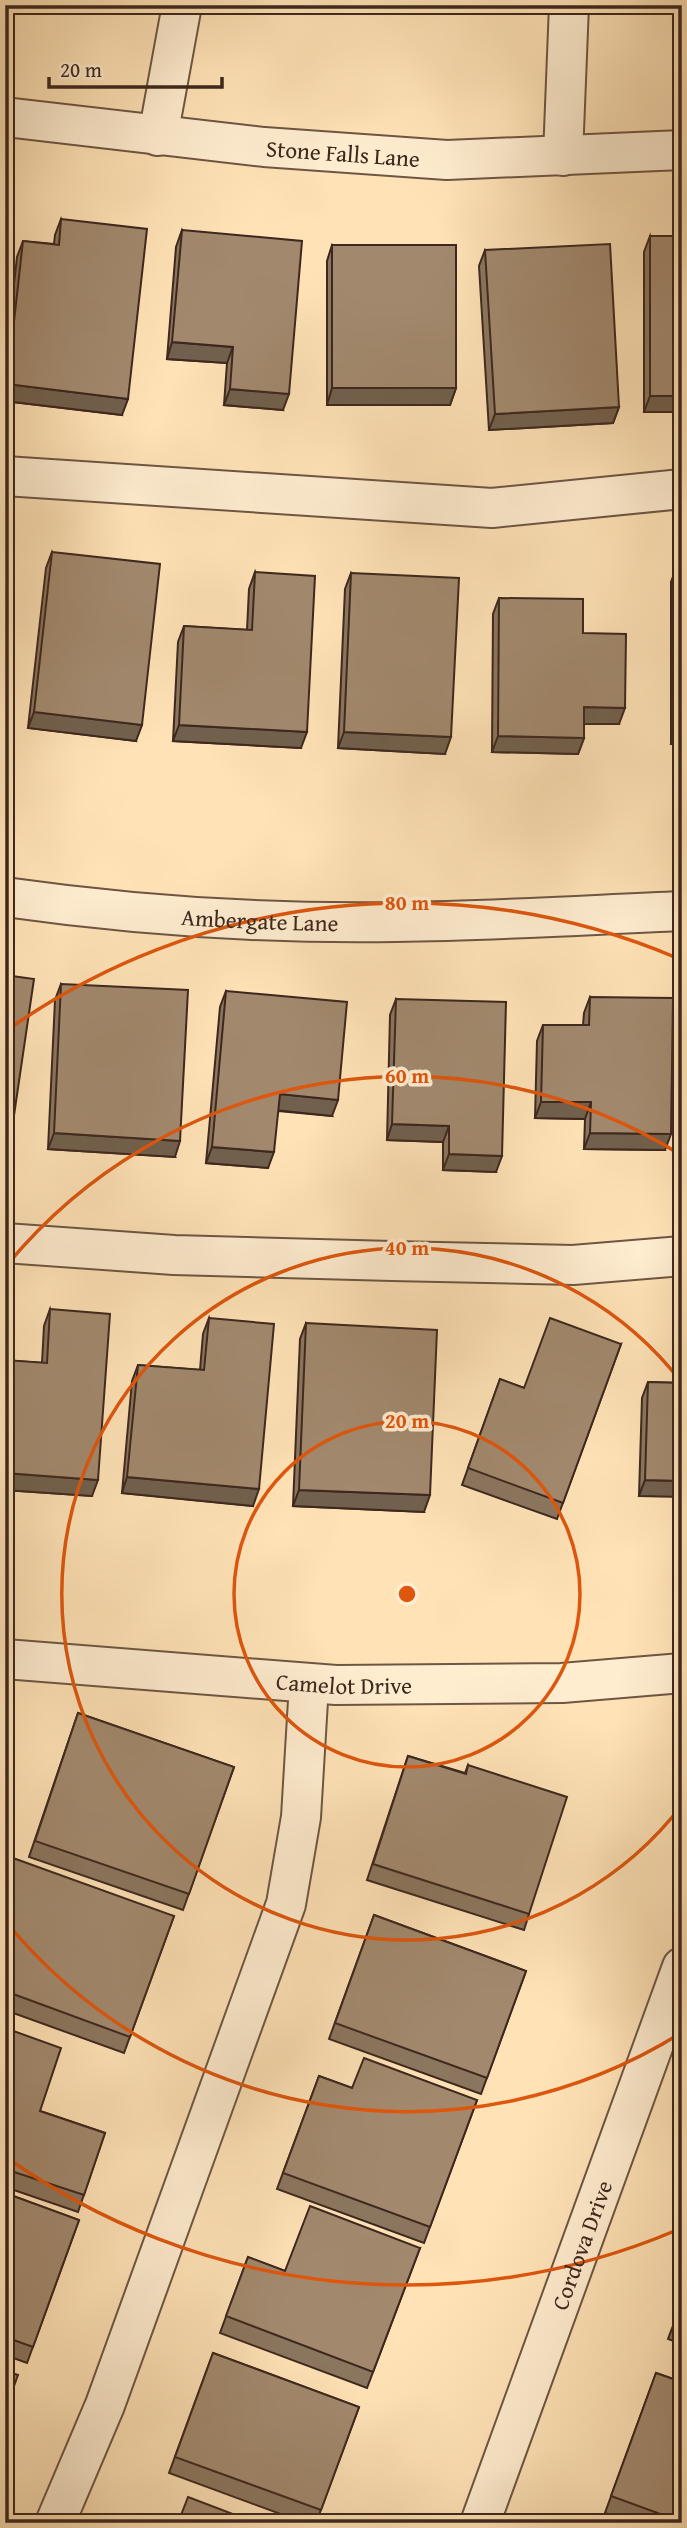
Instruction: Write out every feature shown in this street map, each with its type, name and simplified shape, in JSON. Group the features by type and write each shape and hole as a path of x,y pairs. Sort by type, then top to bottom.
{"street":[{"path":"158,136 181,5"},
{"path":"563,156 569,5"},
{"name":"Stone Falls Lane","path":"5,117 264,147 447,160 682,150"},
{"path":"5,476 492,508 682,489"},
{"name":"Ambergate Lane","path":"5,897 147,911 303,921 396,922 682,911"},
{"path":"5,1243 174,1255 573,1265 682,1256"},
{"name":"Camelot Drive","path":"5,1659 309,1684 562,1683 682,1673"},
{"path":"55,2523 105,2405 286,1904 301,1816 309,1684"},
{"name":"Cordova Drive","path":"480,2523 682,1967"}],"building":[{"path":"61,219 147,229 128,399 7,384 23,241 59,245"},
{"path":"182,230 302,241 289,394 230,389 233,347 172,342"},
{"path":"650,236 682,236 682,396 650,396"},
{"path":"610,244 619,407 495,414 485,250"},
{"path":"332,245 456,245 456,388 332,388"},
{"path":"52,552 160,564 142,725 34,712"},
{"path":"677,566 682,566 682,728 676,728"},
{"path":"255,572 315,576 307,732 179,725 184,626 252,630"},
{"path":"351,573 459,578 451,737 344,732"},
{"path":"499,598 583,599 583,633 626,634 625,708 584,707 584,738 498,736"},
{"path":"5,975 34,979 12,1129 5,1128"},
{"path":"61,984 188,990 180,1141 54,1133"},
{"path":"226,991 347,1002 338,1100 280,1094 274,1152 212,1147"},
{"path":"590,997 673,998 671,1134 590,1133 591,1102 541,1102 543,1025 589,1025"},
{"path":"396,999 506,1002 502,1156 449,1154 449,1126 392,1124"},
{"path":"50,1309 110,1314 98,1480 5,1473 5,1360 47,1363"},
{"path":"209,1318 274,1324 259,1489 127,1477 138,1365 204,1370"},
{"path":"550,1318 621,1344 563,1503 468,1468 500,1379 524,1388"},
{"path":"306,1323 437,1330 430,1495 299,1490"},
{"path":"648,1382 682,1383 682,1481 645,1480"},
{"path":"78,1713 234,1767 189,1894 35,1841"},
{"path":"408,1756 466,1774 468,1765 567,1797 529,1914 373,1864"},
{"path":"13,1858 174,1916 130,2037 5,1991 5,1879"},
{"path":"374,1915 526,1971 487,2078 335,2023"},
{"path":"5,2028 61,2048 40,2111 105,2133 84,2195 5,2169"},
{"path":"364,2058 477,2100 430,2227 283,2173 319,2076 352,2088"},
{"path":"5,2193 79,2220 33,2347 5,2337"},
{"path":"310,2206 420,2248 373,2372 226,2316 248,2257 285,2271"},
{"path":"682,2302 682,2325 674,2323"},
{"path":"213,2353 359,2407 321,2510 175,2457"},
{"path":"5,2371 18,2375 5,2411"},
{"path":"656,2373 682,2382 682,2522 611,2496"},
{"path":"188,2497 246,2519 244,2523 178,2523"}]}
